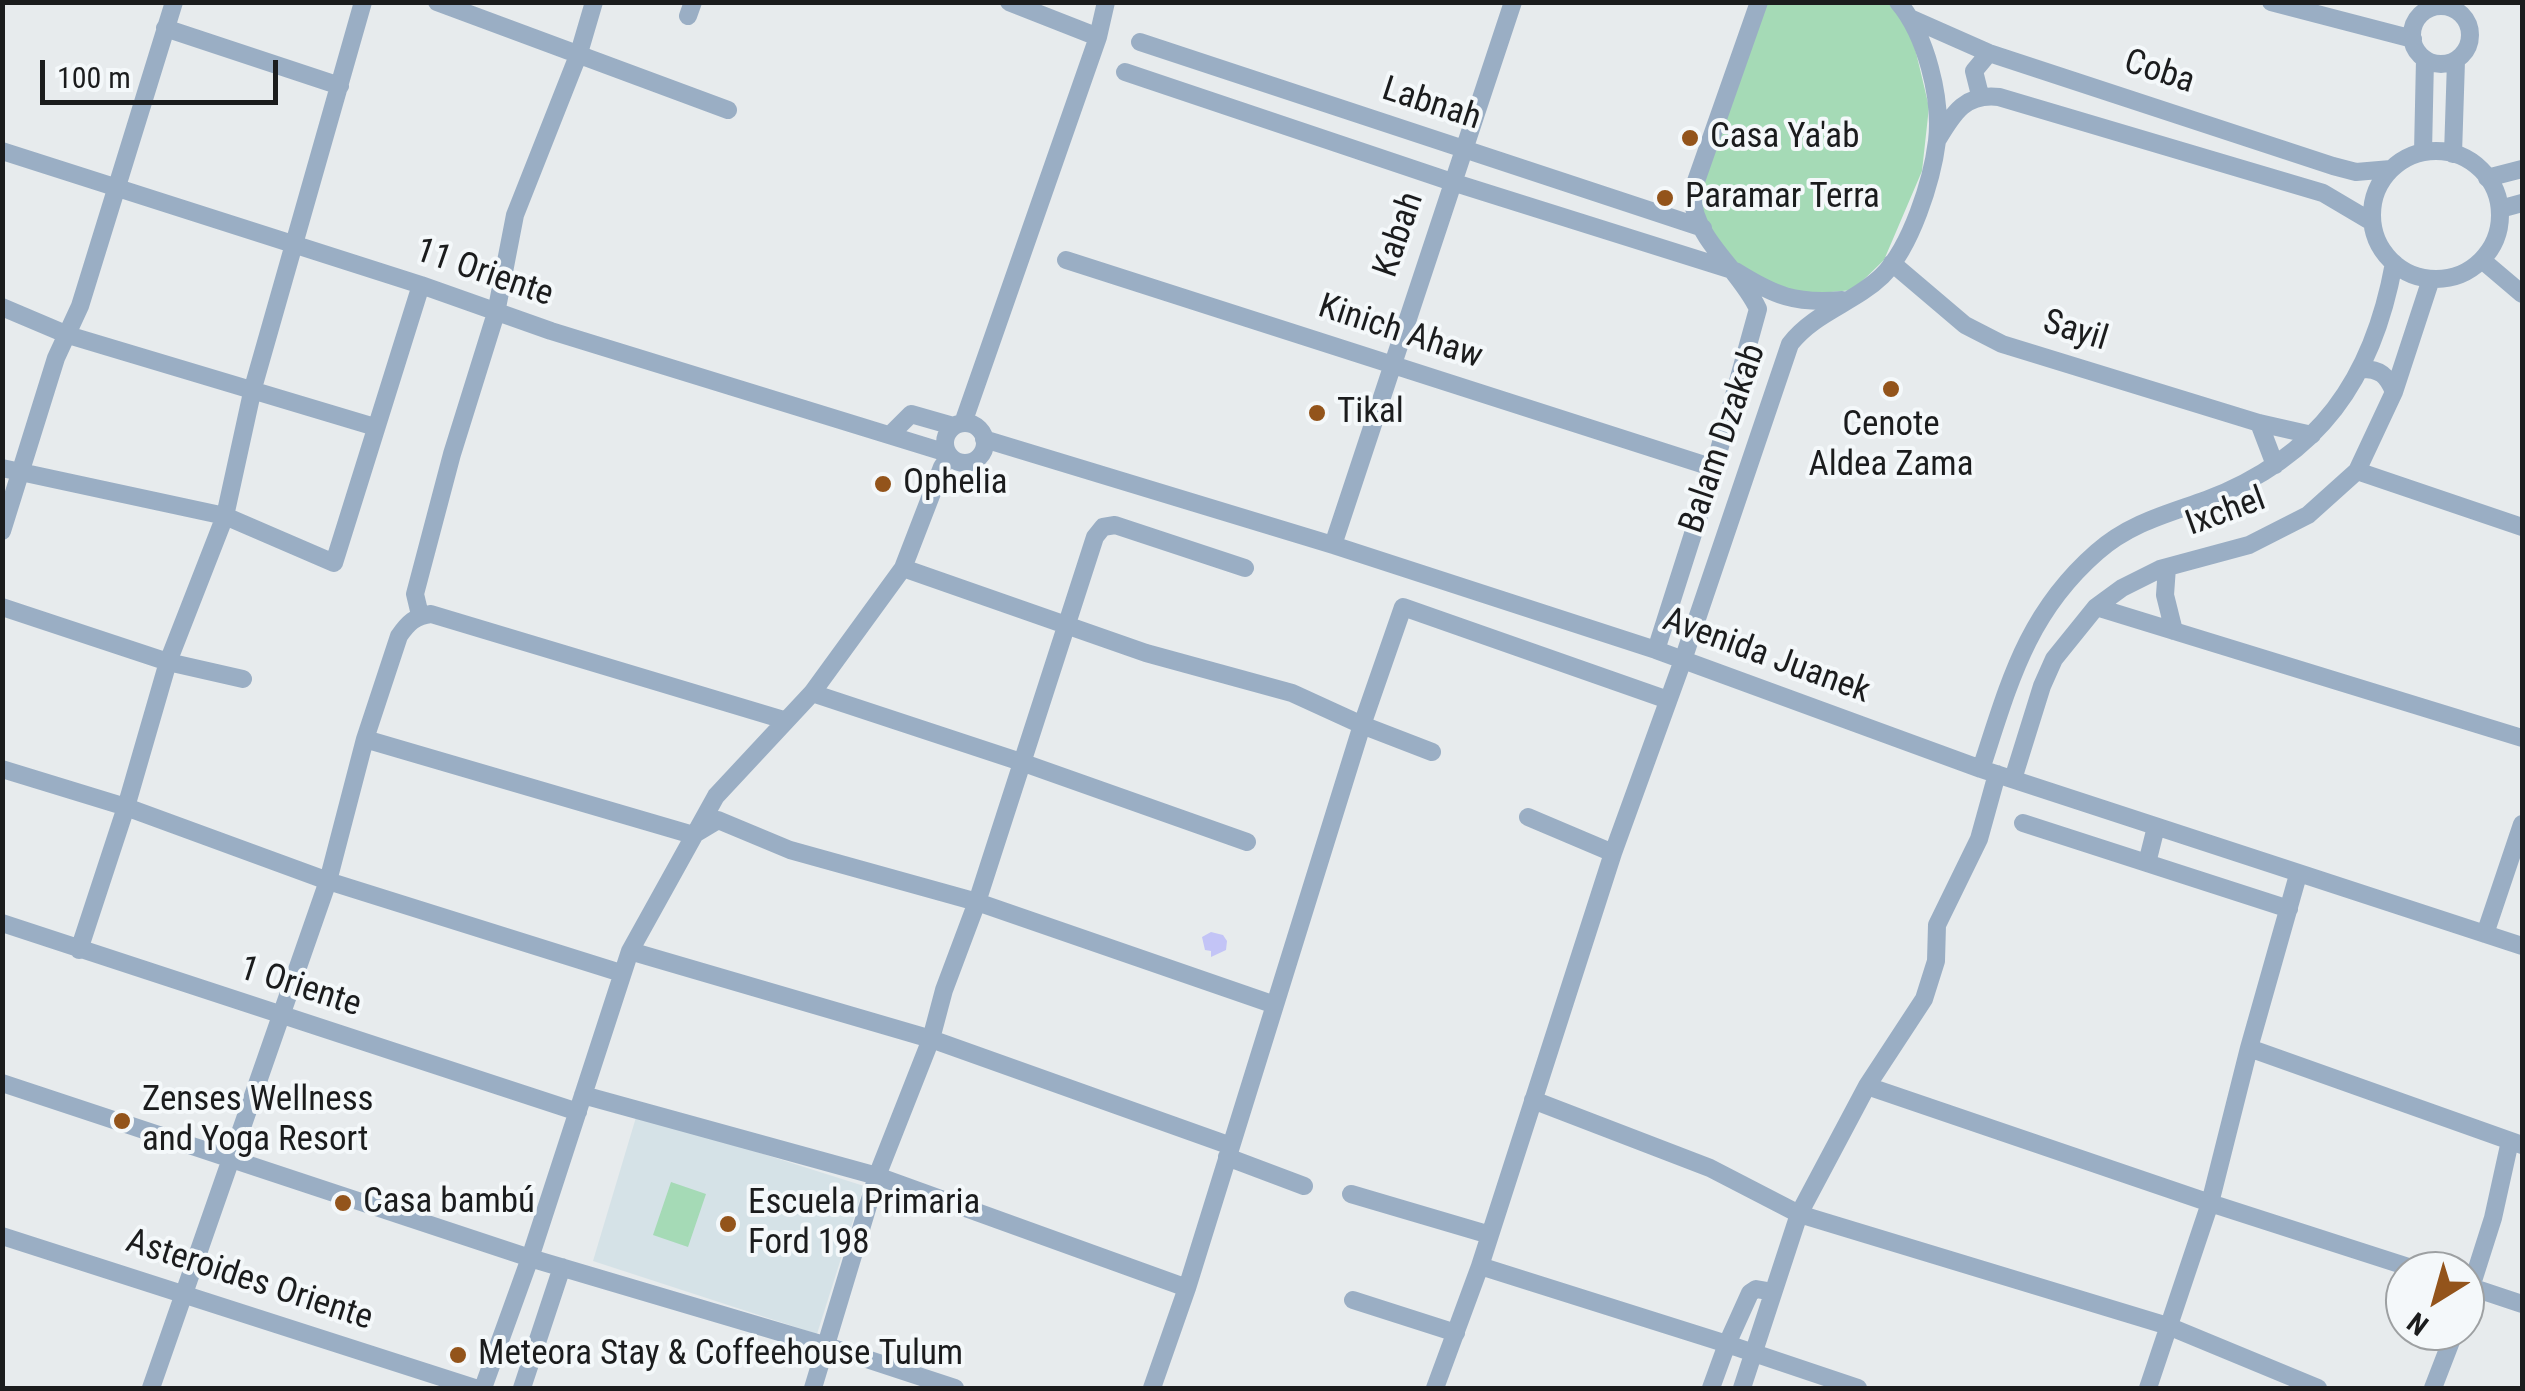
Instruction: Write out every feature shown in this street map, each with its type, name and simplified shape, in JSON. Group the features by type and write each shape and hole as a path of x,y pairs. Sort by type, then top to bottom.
{"street":[{"path":"2,531 11,470 80,306 174,2"},
{"path":"79,950 168,662 226,516 253,388 363,2"},
{"path":"437,2 728,110"},
{"path":"420,615 415,594 496,313 516,215 579,53 594,2"},
{"path":"1009,2 1098,37"},
{"name":"Kabah","path":"1333,545 1513,2"},
{"name":"Balam Dzakab","path":"1435,1388 1480,1266 1613,852 1790,344 1804,327 1866,290 1892,263 1914,224 1938,139 1930,65 1912,19 1898,2"},
{"path":"479,1388 530,1258 630,951 716,796 812,694 903,568 948,454 946,437 958,425 1098,37 1105,3"},
{"path":"1656,650 1714,468 1758,309 1749,290 1702,228 1693,206 1695,184 1759,3"},
{"path":"2278,4 2412,39 2424,59 2423,152"},
{"path":"2412,39 2418,17 2430,8 2445,4 2460,13 2470,34 2467,50 2456,60 2436,64 2424,59"},
{"name":"Coba","path":"1912,19 1988,53 2332,166 2356,172 2391,169"},
{"path":"165,28 340,86"},
{"name":"Labnah","path":"1140,42 1702,228"},
{"path":"1980,95 1974,71 1988,53"},
{"path":"2453,154 2456,60"},
{"path":"1125,72 1452,182 1735,271 1768,292 1790,299 1848,299"},
{"path":"1938,139 1950,118 1980,95 2029,104 2323,193 2372,222"},
{"name":"11 Oriente","path":"2,151 496,313 948,454"},
{"path":"2423,152 2453,154 2472,163 2488,178 2500,209 2496,236 2482,260 2458,275 2431,279 2411,274 2394,263 2376,238 2372,222 2376,193 2391,169 2423,152"},
{"path":"2488,178 2522,169"},
{"path":"2500,209 2522,203"},
{"name":"Kinich Ahaw","path":"1066,260 1714,468"},
{"path":"2482,260 2522,294"},
{"name":"Sayil","path":"1892,263 1965,325 2002,344 2312,435"},
{"path":"1742,1388 1799,1214 1867,1086 1924,999 1936,961 1937,925 1983,828 2020,651 2063,587 2098,551 2138,523 2208,499 2275,466 2312,435 2356,382 2385,313 2394,263"},
{"name":"Ixchel","path":"1997,774 2068,638 2096,607 2122,588 2167,567 2249,545 2308,515 2358,471 2394,392 2431,279"},
{"path":"11,470 226,516 334,562 420,285"},
{"path":"2,308 68,335 375,426"},
{"path":"2362,369 2382,372 2394,392"},
{"path":"890,435 911,414 978,428 984,440 982,452 973,462 960,463 948,454"},
{"path":"2259,422 2275,466"},
{"name":"Avenida Juanek","path":"984,440 1333,545 1656,650 1997,774 2522,946"},
{"path":"2358,471 2522,528"},
{"path":"813,1388 877,1176 931,1039 1095,537 1109,524 1245,568"},
{"path":"2167,567 2165,595 2174,631"},
{"path":"903,568 1146,653 1292,693 1432,752"},
{"path":"1152,1388 1402,607 1668,700"},
{"path":"2096,607 2522,738"},
{"path":"2,608 168,662 243,679"},
{"path":"151,1388 232,1161 278,1015 328,881 366,739 399,636 409,622 432,614 784,720"},
{"path":"2039,620 2068,638"},
{"path":"812,694 1022,762 1247,842"},
{"path":"366,739 693,835 718,820 790,850 977,902 1275,1005"},
{"path":"2,769 126,807 328,881 621,973"},
{"path":"1528,817 1613,852"},
{"path":"2022,823 2289,909"},
{"path":"2486,934 2522,824"},
{"path":"2146,863 2156,827"},
{"path":"2148,1388 2210,1204 2298,875"},
{"name":"1 Oriente","path":"2,923 278,1015 581,1103 877,1176 1187,1288"},
{"path":"630,951 931,1039 1229,1152 1304,1186"},
{"path":"2249,1048 2516,1143 2481,1251"},
{"path":"2,1084 530,1258 955,1388"},
{"path":"1867,1086 2210,1204 2385,1259"},
{"path":"1533,1100 1710,1168 1799,1214 2168,1326 2318,1388"},
{"path":"1351,1194 1490,1235"},
{"name":"Asteroides Oriente","path":"2,1236 479,1388"},
{"path":"1480,1266 1858,1388"},
{"path":"522,1388 562,1267"},
{"path":"1711,1388 1750,1293 1756,1289 1773,1292"},
{"path":"2485,1291 2522,1304"},
{"path":"1353,1300 1456,1333"},
{"path":"2433,1388 2447,1351"}],"shaded area":[{"name":"Escuela Primaria Ford 198","path":"637,1114 864,1186 817,1334 593,1261"}],"green space":[{"path":"1768,2 1891,3 1909,23 1929,107 1922,171 1884,260 1853,290 1809,294 1763,283 1737,267 1697,203"},
{"path":"671,1182 706,1194 688,1247 653,1235"}],"water":[{"path":"1211,932 1223,935 1227,941 1226,950 1211,957 1202,937"}],"place":[{"name":"Casa Ya'ab","path":"1690,138"},
{"name":"Paramar Terra","path":"1665,198"},
{"name":"Cenote Aldea Zama","path":"1891,389"},
{"name":"Tikal","path":"1317,413"},
{"name":"Ophelia","path":"883,484"},
{"name":"Zenses Wellness and Yoga Resort","path":"122,1121"},
{"name":"Casa bambú","path":"343,1203"},
{"name":"Escuela Primaria Ford 198","path":"728,1224"},
{"name":"Meteora Stay & Coffeehouse Tulum","path":"458,1355"}]}
